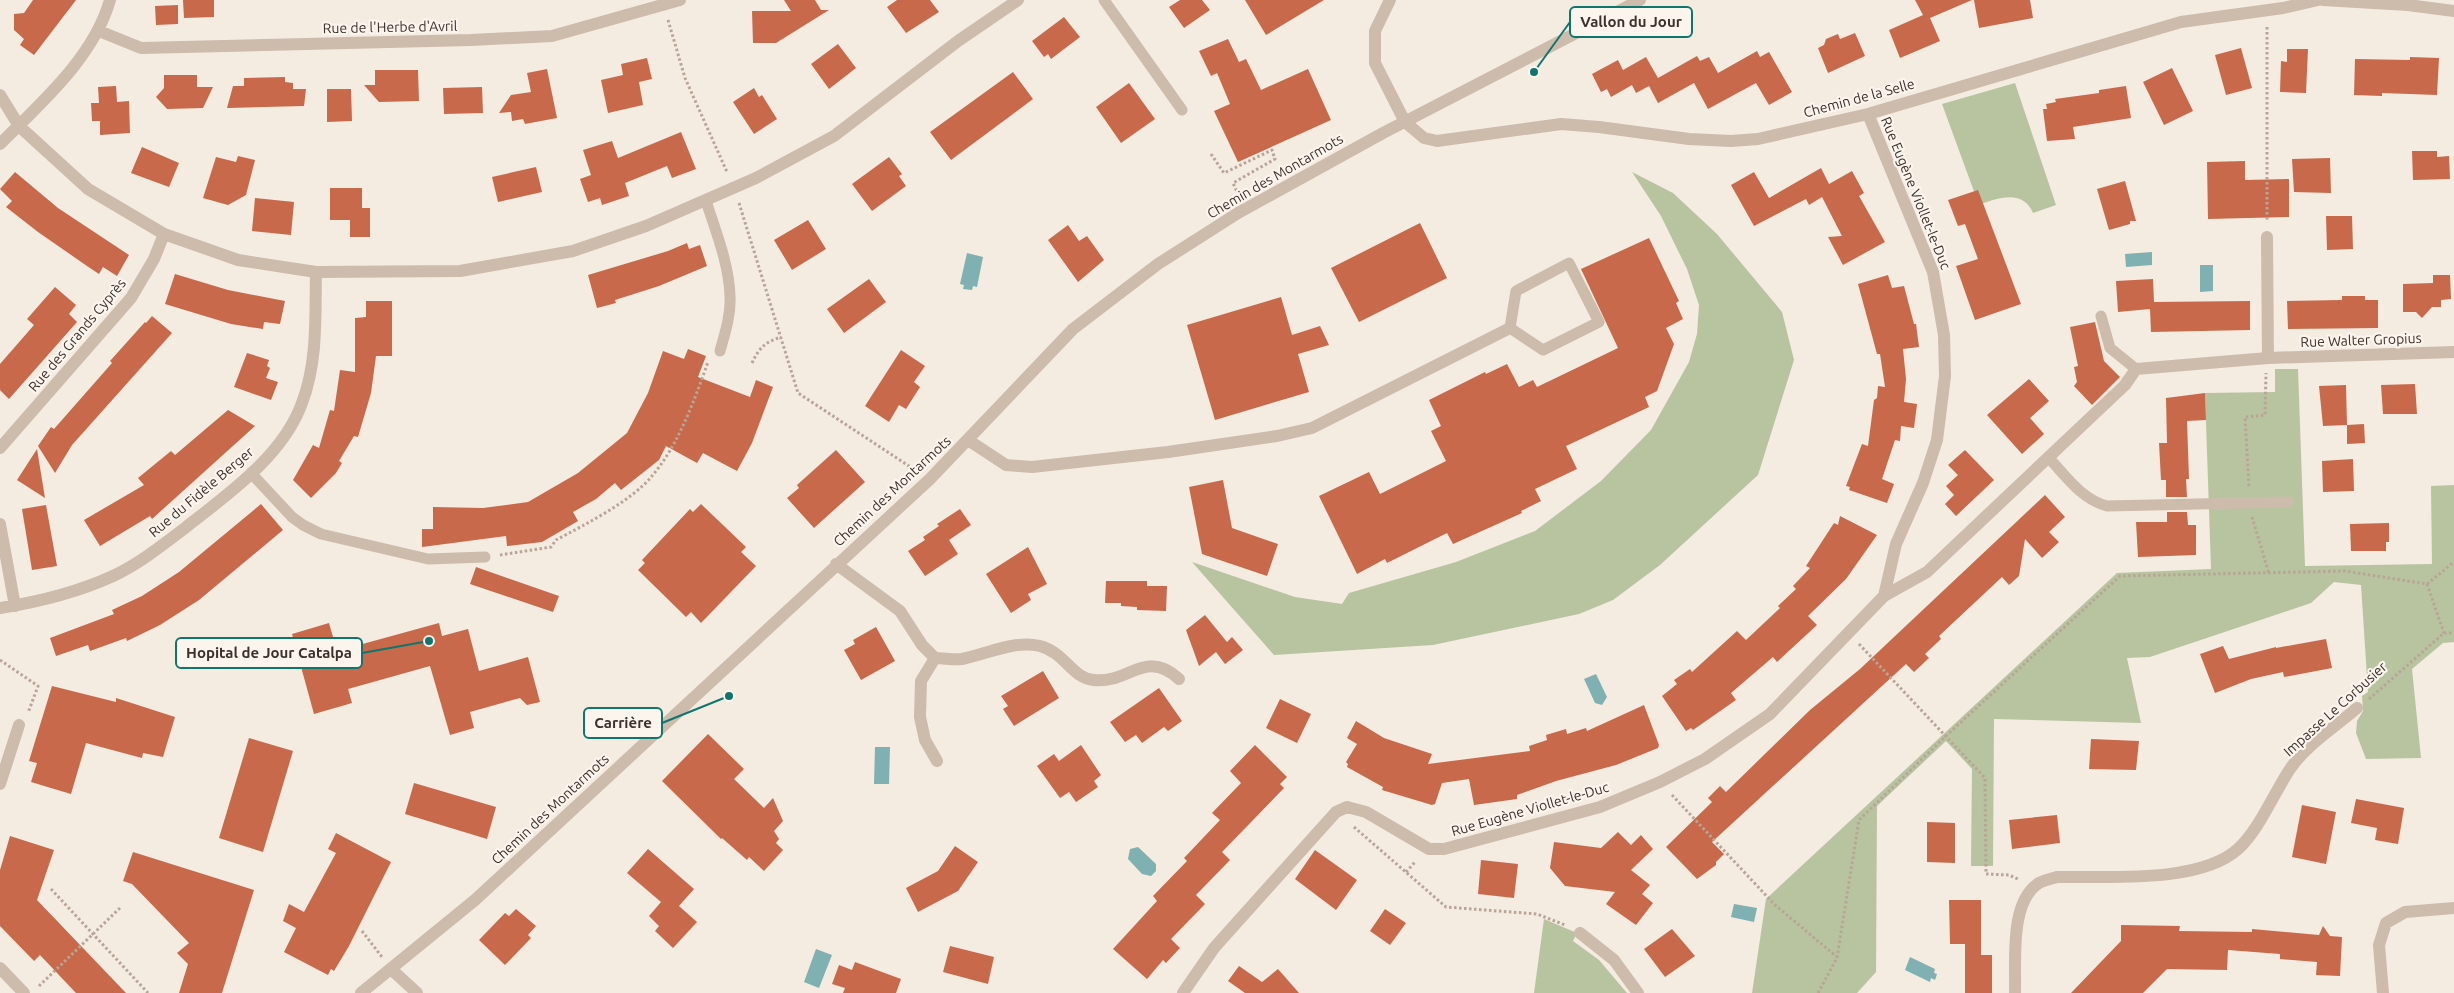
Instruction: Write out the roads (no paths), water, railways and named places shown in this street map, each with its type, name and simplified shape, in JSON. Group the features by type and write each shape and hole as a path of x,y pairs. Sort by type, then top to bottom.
{"street":[{"path":"0,144 82,58 99,31 110,0"},
{"name":"Rue de l'Herbe d'Avril","path":"99,31 141,48 471,40 552,36 680,0"},
{"path":"0,95 19,126 88,189 164,234 238,260 316,272 460,271 573,250 646,226 735,188 834,136 958,42 1018,0"},
{"path":"1390,0 1375,31 1375,63 1405,122"},
{"name":"Chemin des Montarmots","path":"361,993 475,900 930,479 1073,329 1158,264 1246,208 1405,122 1640,0"},
{"name":"Chemin de la Selle","path":"1405,122 1424,138 1438,141 1561,124 1599,126 1689,139 1731,141 1758,139 1868,114 2181,22 2266,10 2318,0"},
{"path":"2323,0 2408,5 2454,11"},
{"name":"Rue Eugène Viollet-le-Duc","path":"1183,993 1214,948 1336,812 1346,806 1366,812 1429,849 1444,849 1600,807 1660,782 1704,759 1770,714 1884,596 1896,544 1923,483 1936,440 1945,376 1944,335 1933,272 1868,114"},
{"name":"Rue des Grands Cyprès","path":"0,448 131,298 154,259 164,234"},
{"path":"2266,358 2267,237"},
{"name":"Rue du Fidèle Berger","path":"0,608 15,606 74,590 112,576 141,561 209,509 251,473 284,436 302,404 312,368 316,272"},
{"name":"Chemin des Montarmots","path":"968,440 1006,465 1032,467 1168,452 1277,436 1312,428 1510,328"},
{"name":"Rue Walter Gropius","path":"2136,369 2266,358 2454,352"},
{"path":"1884,596 1927,572 2125,385 2136,369"},
{"path":"0,524 15,606"},
{"name":"Chemin des Montarmots","path":"836,564 900,611 922,645 935,658"},
{"path":"937,761 925,740 920,717 921,681 935,658 960,659 1013,645 1040,646 1060,655 1080,677 1095,680 1130,674 1144,666 1162,666 1179,679"},
{"name":"Impasse Le Corbusier","path":"2015,993 2017,920 2026,896 2038,883 2057,877 2178,874 2221,860 2238,848 2262,816 2290,768 2302,755 2358,708"},
{"path":"0,784 19,725"},
{"path":"2382,993 2379,945 2386,923 2404,912 2454,908"},
{"path":"1580,933 1614,960 1638,993"},
{"path":"0,968 24,993"},
{"path":"391,969 417,993"}],"lane":[{"path":"1104,0 1182,110"},
{"path":"706,201 725,263 730,298 728,320 720,350"},
{"path":"1569,264 1599,322 1543,350 1510,328 1516,291 1569,264"},
{"path":"2101,316 2110,348 2136,369"},
{"path":"2048,457 2083,495 2092,502 2107,506 2289,502"},
{"path":"251,473 303,526 321,534 428,559 485,557"}],"water":[{"path":"2152,252 2152,265 2126,267 2125,254"},
{"path":"967,253 983,257 977,287 973,286 972,290 963,289 964,285 960,284"},
{"path":"2200,265 2213,265 2213,291 2200,292"},
{"path":"1596,674 1607,697 1602,705 1595,703 1584,679"},
{"path":"875,747 890,747 889,784 874,784"},
{"path":"1138,847 1156,864 1156,871 1151,876 1142,874 1128,859 1130,849"},
{"path":"1734,904 1757,908 1754,922 1731,917"},
{"path":"816,949 832,955 819,988 804,982"},
{"path":"1910,957 1935,969 1934,973 1937,974 1935,980 1931,978 1930,982 1905,970"}],"place":[{"name":"Vallon du Jour","path":"1534,72"},
{"name":"Hopital de Jour Catalpa","path":"429,641"},
{"name":"Carrière","path":"729,696"}]}
